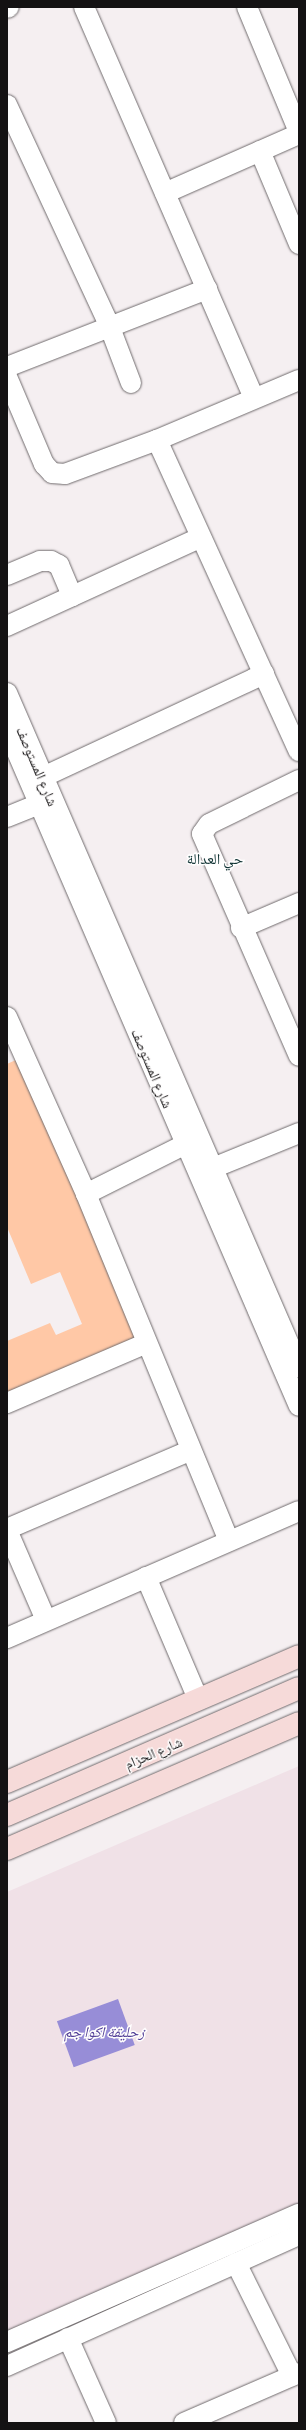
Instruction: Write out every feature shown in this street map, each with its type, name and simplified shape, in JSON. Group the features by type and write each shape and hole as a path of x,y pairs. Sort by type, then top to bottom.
{"main road":[{"path":"7,1782 299,1656"},
{"path":"289,1693 273,1704 272,1718 279,1724 296,1724"},
{"name":"شارع الحزام","path":"7,1815 289,1693"},
{"path":"222,1722 232,1721 242,1730 242,1744 235,1751"},
{"path":"7,1849 296,1724"},
{"path":"65,1757 76,1785"}],"street":[{"path":"84,7 254,398"},
{"path":"165,193 299,133 247,7"},
{"path":"7,105 110,325 131,383"},
{"path":"260,151 299,244"},
{"path":"7,366 110,325 207,289"},
{"path":"7,377 44,464 52,472 65,474 157,440 299,380"},
{"path":"157,440 299,751"},
{"path":"7,626 201,537"},
{"path":"7,575 40,561 51,560 59,565 72,596"},
{"path":"43,777 264,674"},
{"name":"شارع المستوصف","path":"7,693 43,777 78,876 186,1144 299,1367"},
{"name":"شارع المستوصف","path":"7,729 39,804 78,876 213,1168 245,1261 299,1406"},
{"path":"299,780 209,824 202,834 241,928 293,1026 299,1056"},
{"path":"7,817 39,804"},
{"path":"241,928 299,903"},
{"path":"7,1017 14,1050 86,1194 229,1541"},
{"path":"213,1168 299,1133"},
{"path":"86,1194 186,1144"},
{"path":"7,1403 147,1344"},
{"path":"46,1620 7,1530 191,1450"},
{"path":"7,1638 299,1511"},
{"path":"146,1577 198,1699"},
{"path":"7,2342 299,2214"},
{"path":"7,2366 299,2235"},
{"path":"188,2422 296,2374 236,2263"},
{"path":"144,2282 151,2302"},
{"path":"68,2338 106,2423"}],"shaded area":[{"path":"20,1058 139,1340 7,1395 7,1341 50,1323 56,1335 82,1324 60,1272 31,1284 7,1227 7,1064"},
{"path":"299,1766 299,2209 7,2337 7,1892"}],"water":[{"name":"زحليقة اكوا جم","path":"118,1999 135,2045 74,2067 57,2021"}],"district":[{"name":"حي العدالة","path":"215,858"}]}
